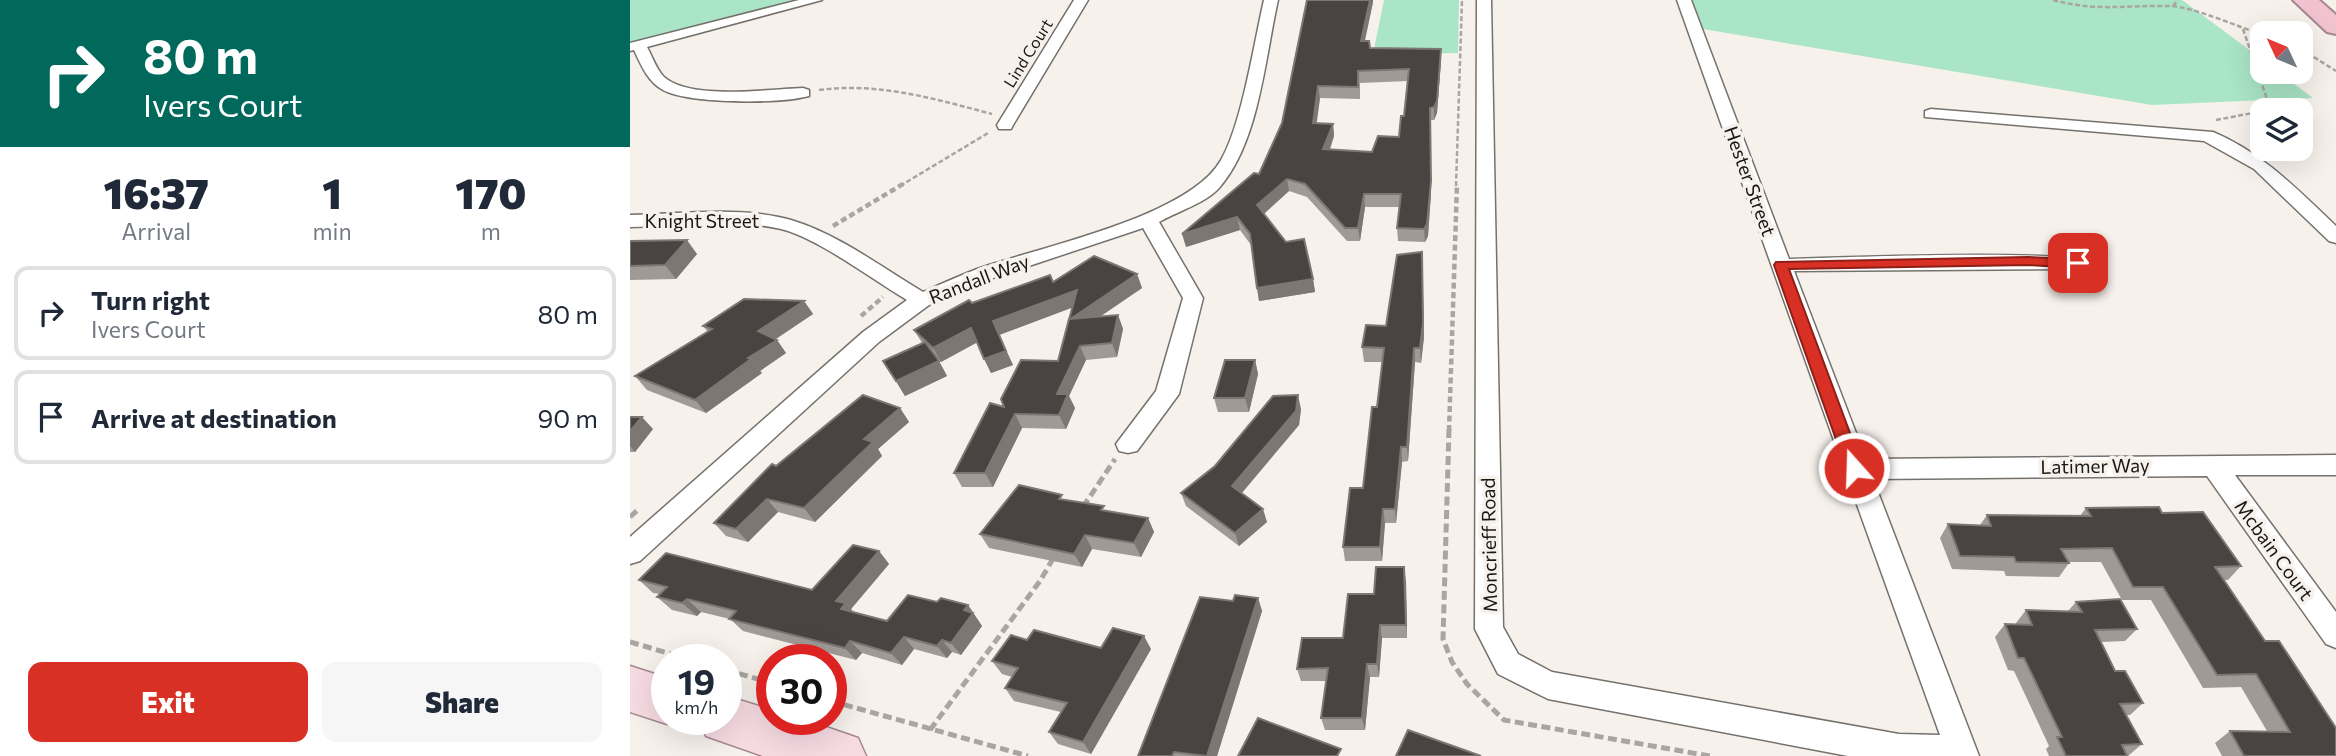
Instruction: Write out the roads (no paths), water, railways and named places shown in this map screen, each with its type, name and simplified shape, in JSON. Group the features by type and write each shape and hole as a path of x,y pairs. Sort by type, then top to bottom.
{"highway":[{"path":"2305,0 2336,27"}],"main road":[{"path":"630,690 651,696"},
{"path":"742,725 840,756"}],"street":[{"path":"803,93 713,94 677,91 659,80 634,46 815,0"},
{"name":"Lind Court","path":"1007,120 1082,0"},
{"name":"Randall Way","path":"630,554 871,337 922,300 983,274 1148,220 1211,186 1230,160 1240,135 1271,0"},
{"name":"Moncrieff Road","path":"1484,0 1489,629 1508,664 1548,685 1561,688 1899,750 1962,753"},
{"name":"Hester Street","path":"1684,0 1854,468 1962,753"},
{"path":"1931,114 2207,136 2232,144 2251,158 2336,237"},
{"name":"Knight Street","path":"633,224 747,219 786,224 815,236 922,300"},
{"path":"1128,444 1167,394 1193,298 1148,220"},
{"path":"1781,265 2028,261 2078,263"},
{"name":"Latimer Way","path":"1854,468 2336,464"},
{"name":"Mcbain Court","path":"2213,465 2336,635"}]}
